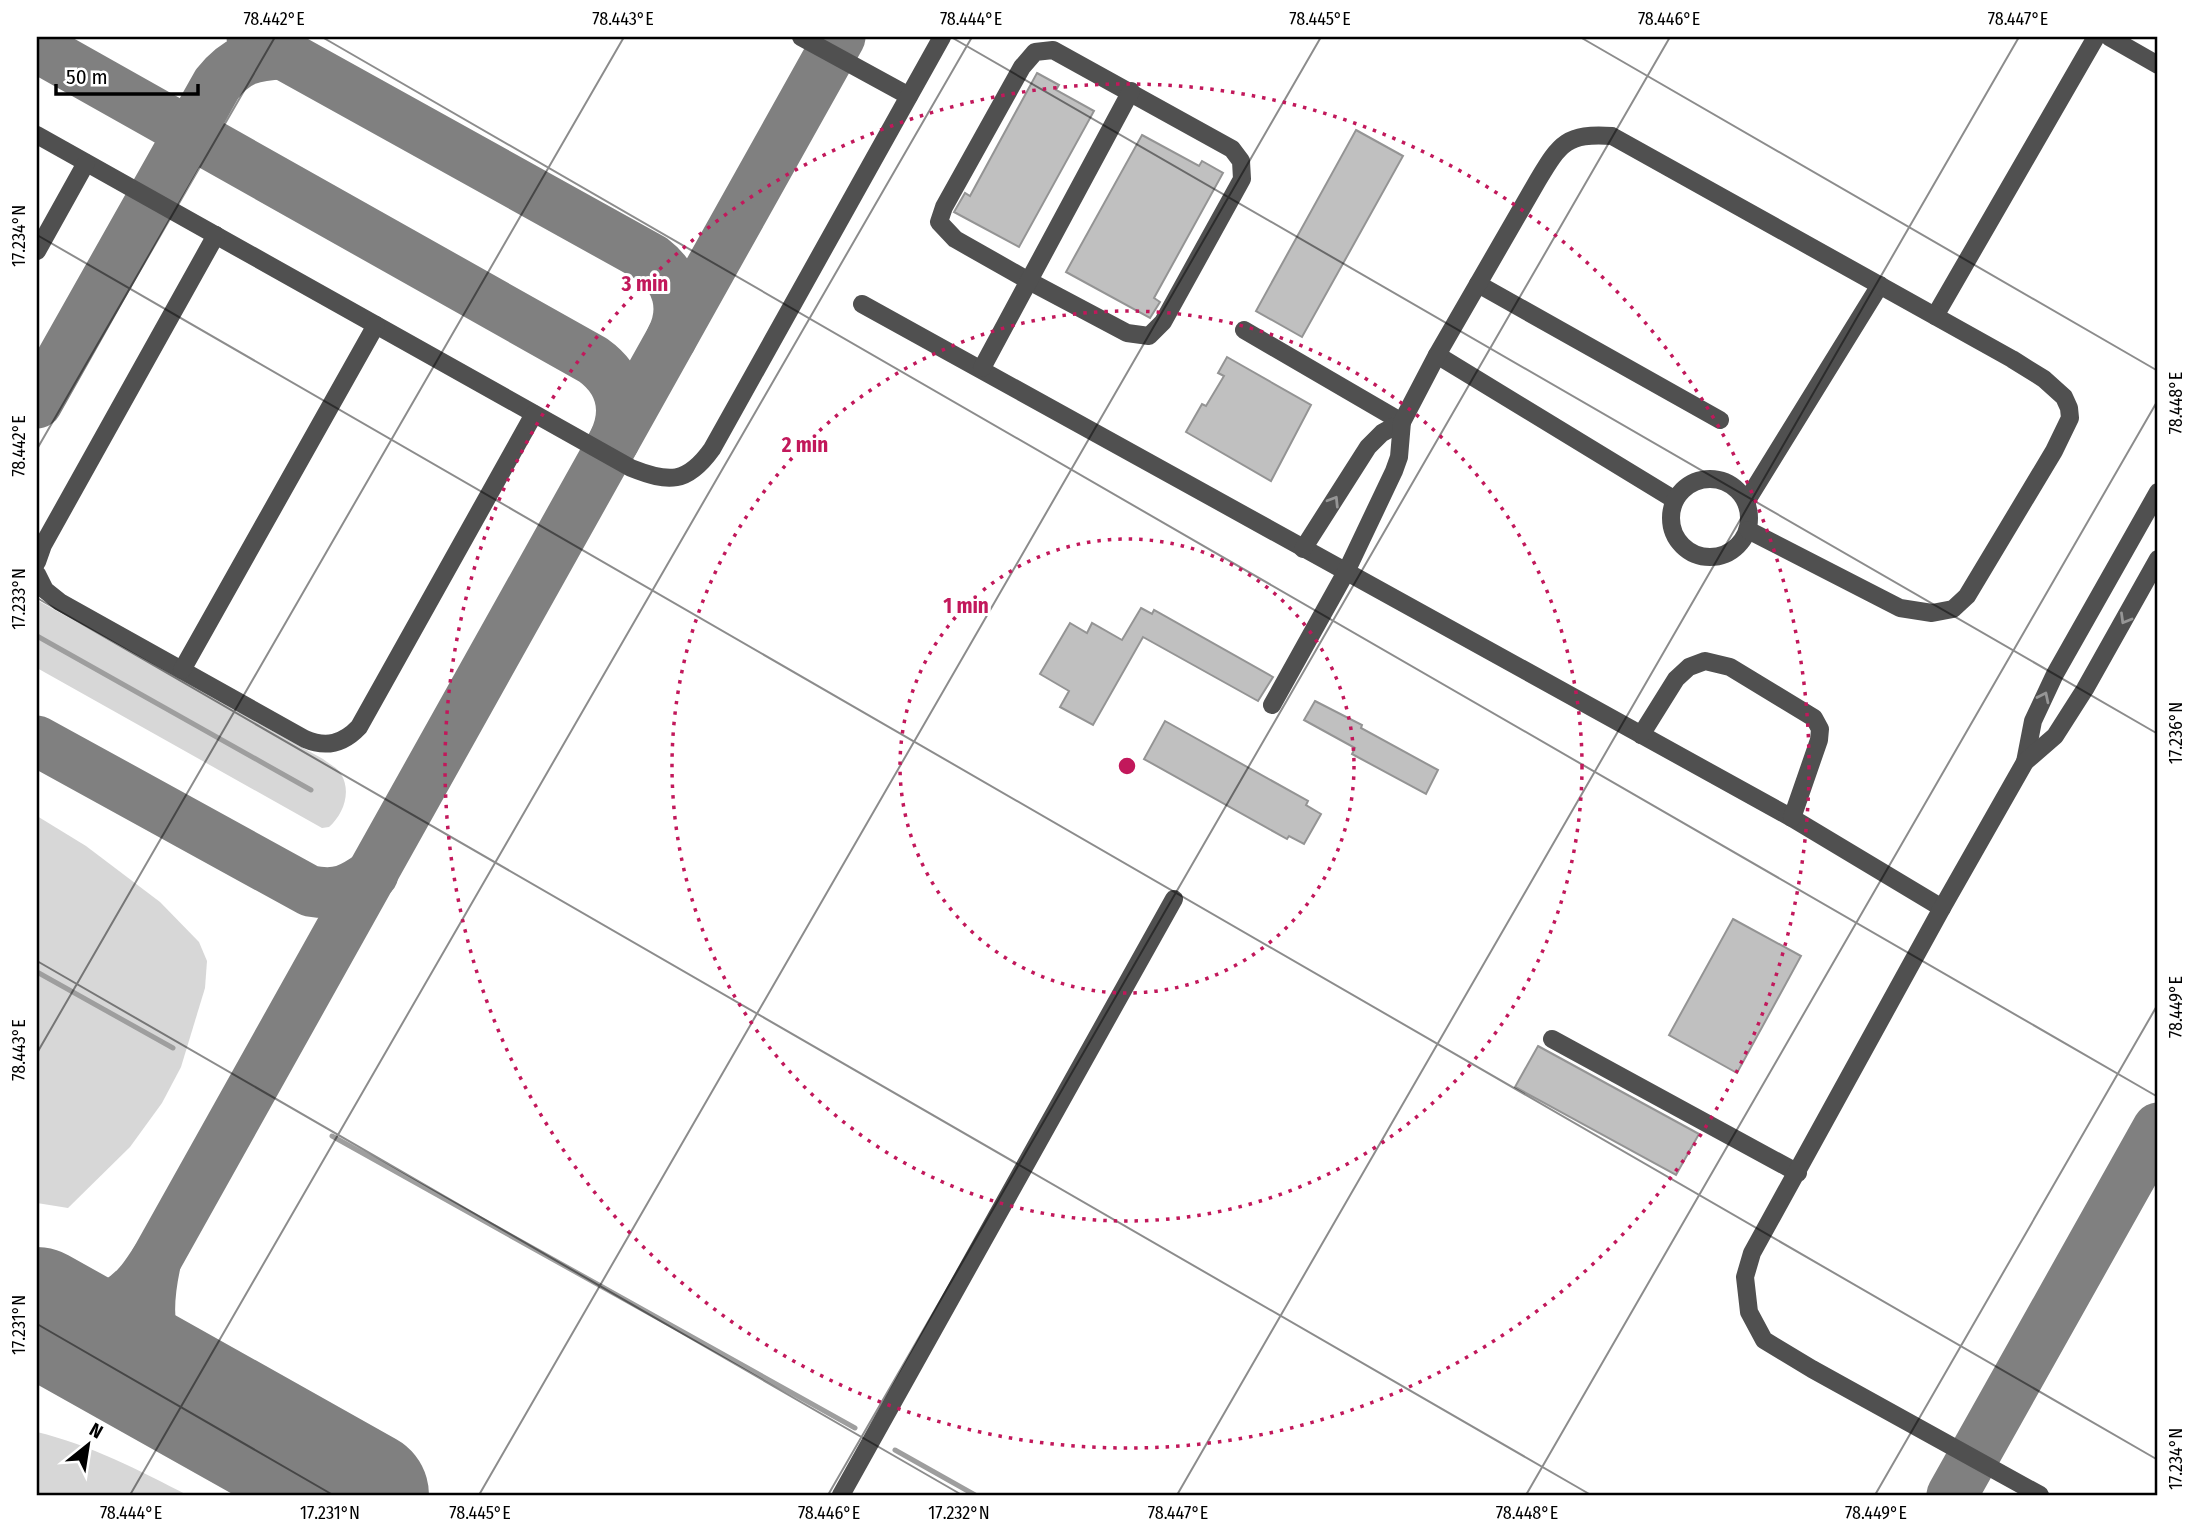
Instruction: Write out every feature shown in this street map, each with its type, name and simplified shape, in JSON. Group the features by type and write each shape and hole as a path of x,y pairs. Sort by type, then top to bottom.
{"street":[{"path":"801,37 909,96"},
{"path":"37,135 631,468 655,477 674,479 689,474 702,463 712,449 942,37"},
{"path":"1935,316 2096,37"},
{"path":"2109,37 2138,44 2158,65"},
{"path":"1053,50 1131,91 1232,149 1241,161 1242,179 1163,322 1149,336 1127,333 1029,281 955,239 939,222 944,207 1022,67 1035,52 1053,50"},
{"path":"982,368 1131,91"},
{"path":"1272,705 1346,572 1394,471 1399,457 1402,422 1437,355 1553,155 1567,141 1589,134 1612,136 2044,379 2064,397 2069,408 2070,418 2054,450 1967,596 1953,608 1932,613 1900,608 1748,530"},
{"path":"37,251 86,163"},
{"path":"37,562 43,545 216,235"},
{"path":"1478,285 1720,420"},
{"path":"1746,502 1880,285"},
{"path":"862,304 1792,818 1942,908"},
{"path":"182,670 376,325"},
{"path":"1244,330 1402,422"},
{"path":"1437,355 1675,500"},
{"path":"37,573 50,595 316,744 332,744 351,735 359,727 534,414"},
{"path":"1303,550 1367,447 1382,433 1402,422"},
{"path":"1711,479 1726,482 1738,490 1746,502 1750,517 1742,543 1731,552 1717,557 1703,557 1690,552 1679,542 1672,529 1671,515 1675,500 1684,489 1696,481 1711,479"},
{"path":"2040,1495 1812,1369 1765,1340 1749,1312 1745,1278 1752,1253 2025,762 2033,720 2055,674 2158,492"},
{"path":"2025,762 2055,736 2085,689 2158,559"},
{"path":"1641,735 1676,679 1689,667 1705,661 1730,667 1814,718 1820,729 1819,740 1792,818"},
{"path":"841,1495 1174,900"},
{"path":"1552,1039 1798,1173"}],"shaded area":[{"path":"37,600 333,766 341,774 346,788 342,810 338,816 329,827 322,828 37,668"},
{"path":"37,816 86,846 160,902 199,942 207,961 205,988 181,1067 162,1103 130,1147 68,1208 37,1203"},
{"path":"37,1432 95,1451 187,1495 37,1495"}],"building":[{"path":"1037,73 1059,85 1056,90 1094,111 1019,247 954,212 965,193 970,196"},
{"path":"1356,130 1403,156 1302,337 1256,311"},
{"path":"1142,135 1199,166 1202,161 1223,173 1154,298 1160,302 1150,318 1066,272"},
{"path":"1227,357 1311,405 1271,481 1186,432 1202,404 1206,406 1224,376 1218,373"},
{"path":"1141,608 1152,614 1154,610 1273,677 1258,701 1143,637 1093,725 1060,707 1069,691 1040,674 1070,623 1087,633 1092,623 1122,640"},
{"path":"1315,701 1438,770 1426,794 1352,754 1355,748 1304,720"},
{"path":"1165,721 1308,801 1306,805 1321,814 1304,844 1289,836 1287,839 1144,759"},
{"path":"1733,919 1801,956 1737,1073 1669,1035"},
{"path":"1538,1046 1699,1134 1676,1175 1515,1087"}],"waterway":[{"path":"37,636 311,790"},
{"path":"37,972 173,1048"},
{"path":"332,1136 855,1428"},
{"path":"895,1450 975,1495"}],"taxiway":[{"path":"252,37 652,259 668,276 677,295 678,317 671,339"},
{"path":"37,1318 77,1318 104,1310 137,1286 156,1260 840,37"},
{"path":"37,47 593,360 610,377 620,396 621,418 614,441"},
{"path":"37,403 217,84 231,69 246,60 283,54"},
{"path":"37,741 310,891 337,892 358,884 373,874"},
{"path":"1952,1495 2158,1128"},
{"path":"156,1260 150,1299 152,1331 163,1361 184,1394"}],"runway":[{"path":"37,1311 365,1495"}]}
